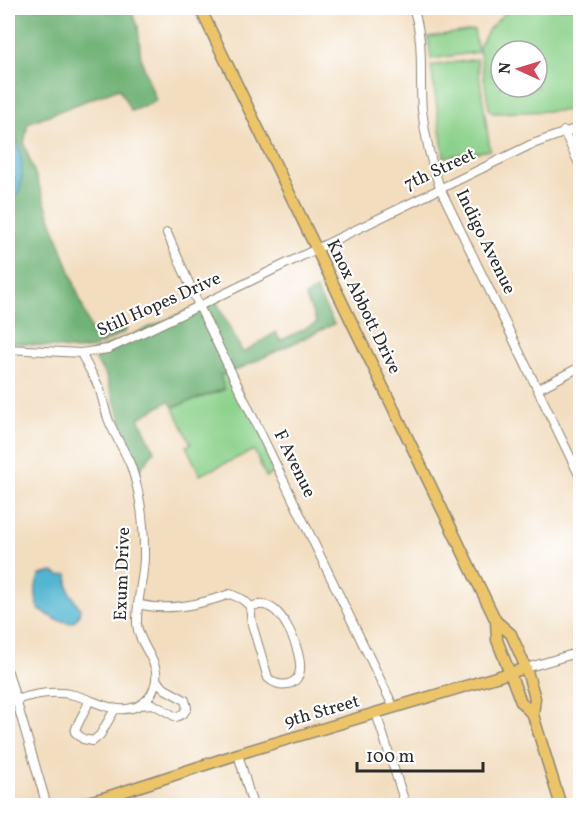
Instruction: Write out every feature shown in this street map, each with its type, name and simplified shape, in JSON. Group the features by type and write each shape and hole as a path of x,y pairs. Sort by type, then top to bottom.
{"main road":[{"name":"Knox Abbott Drive","path":"200,8 496,621 497,640 521,702 533,715 561,806"},
{"name":"Knox Abbott Drive","path":"496,621 511,634 526,669 536,698 533,715"},
{"name":"9th Street","path":"74,806 112,801 238,754 526,669"}],"street":[{"name":"Indigo Avenue","path":"413,8 421,38 424,124 440,188 580,477"},
{"name":"7th Street","path":"316,248 530,145 580,127"},
{"path":"564,131 580,166"},
{"name":"F Avenue","path":"167,232 200,306 394,708"},
{"name":"Still Hopes Drive","path":"8,348 81,353 108,349 316,248"},
{"name":"Exum Drive","path":"81,353 99,388 110,423 134,477 141,511 145,551 137,626 140,640 157,670 157,681"},
{"path":"538,389 580,367"},
{"path":"138,604 150,607 187,605 208,602 230,594 242,599 250,606 252,624 268,678 281,686 289,684 297,678 300,669 296,648 287,625 276,610 263,604 250,606"},
{"name":"9th Street","path":"526,669 580,652"},
{"path":"8,672 46,806"},
{"path":"16,700 50,692 76,695 115,709 153,704 176,717 183,714 186,708 185,700 165,689 157,681 147,699 139,705"},
{"path":"89,700 86,712 77,723 75,732 83,740 93,741 100,735 115,709"},
{"path":"376,713 406,806"},
{"path":"238,754 253,806"}],"green space":[{"path":"8,8 130,8 138,27 141,59 156,101 131,111 119,88 28,123 24,144 92,333 125,323 126,331 93,348 78,350 8,342 8,87 16,83 8,58"},
{"path":"510,8 580,8 580,110 493,113 489,109 479,47 489,29"},
{"path":"474,30 478,52 431,59 428,37"},
{"path":"477,59 490,150 444,157 431,66"},
{"path":"316,290 334,324 239,369 220,375 224,389 173,407 169,401 139,418 154,451 139,471 105,374 90,353 215,299 243,353 276,332 280,341 317,323 305,296"},
{"path":"231,372 279,470 266,477 254,450 200,475 186,446 191,444 173,407 224,390 220,375"}],"water":[{"path":"8,132 13,133 19,147 22,174 16,196 8,198"},
{"path":"53,572 60,576 68,575 69,591 80,609 78,617 72,623 57,620 38,609 36,584 40,575"}]}
